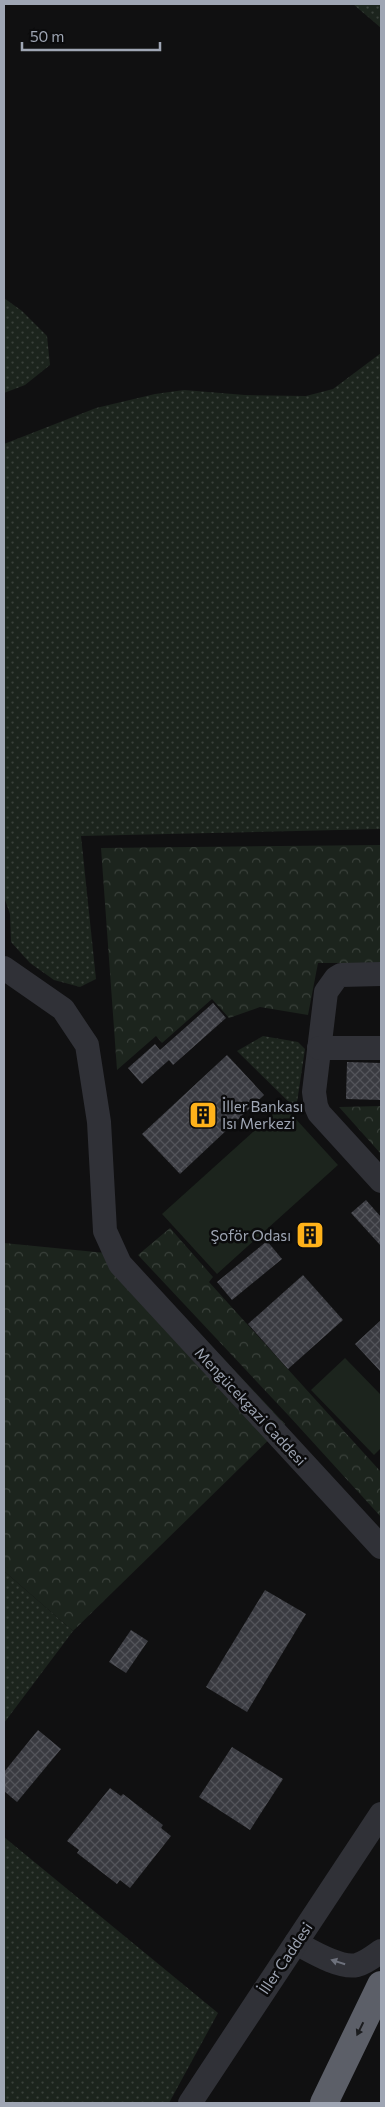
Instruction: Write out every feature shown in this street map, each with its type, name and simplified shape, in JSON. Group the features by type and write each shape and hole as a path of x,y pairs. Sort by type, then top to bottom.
{"highway":[{"path":"329,2099 381,1986"}],"street":[{"name":"Mengücekgazi Caddesi","path":"4,968 63,1009 87,1046 99,1122 105,1231 120,1264 381,1547"},
{"path":"381,974 347,974 336,978 326,992 314,1085 316,1106 324,1119 381,1181"},
{"path":"319,1048 381,1048"},
{"name":"İller Caddesi","path":"190,2103 381,1814"},
{"path":"296,1942 325,1958 345,1965 362,1963 381,1951"}],"green space":[{"path":"353,4 381,4 381,28"},
{"path":"4,298 22,311 47,336 50,365 25,385 4,393"},
{"path":"381,353 381,829 81,836 96,979 80,987 54,980 30,963 11,942 10,914 4,897 4,444 96,408 155,394 184,390 245,395 306,396 333,389"},
{"path":"381,845 381,963 318,963 308,1015 260,1007 229,1018 212,999 162,1043 156,1036 117,1070 101,848"},
{"path":"263,1036 298,1042 305,1049 296,1109 237,1051"},
{"path":"283,1105 338,1165 217,1274 162,1214"},
{"path":"381,1106 381,1154 339,1107"},
{"path":"170,1228 213,1277 209,1282 381,1472 381,1517 138,1255"},
{"path":"4,1243 126,1255 285,1424 73,1631 4,1571"},
{"path":"345,1358 381,1395 381,1448 374,1455 311,1390"},
{"path":"4,1571 73,1631 4,1723"},
{"path":"4,1837 218,2013 169,2103 4,2103"}],"building":[{"path":"213,1003 226,1018 173,1065 169,1060 142,1084 128,1068 155,1044 160,1050"},
{"name":"İller Bankası Isı Merkezi","path":"227,1055 264,1095 180,1174 142,1134"},
{"path":"347,1062 381,1063 381,1100 346,1099"},
{"path":"366,1200 381,1217 381,1246 351,1213"},
{"path":"267,1241 282,1259 232,1300 217,1282"},
{"path":"303,1275 343,1320 288,1369 248,1324"},
{"path":"381,1320 381,1372 355,1344"},
{"path":"265,1590 306,1614 247,1712 206,1687"},
{"path":"131,1630 148,1641 126,1673 109,1662"},
{"path":"38,1730 61,1749 17,1802 4,1791 4,1772"},
{"path":"232,1747 283,1779 250,1830 199,1797"},
{"path":"110,1788 121,1796 123,1794 163,1825 161,1828 171,1836 130,1888 120,1880 117,1884 77,1853 79,1850 67,1841"}],"place":[{"name":"İller Bankası Isı Merkezi","path":"203,1115"},
{"name":"Şoför Odası","path":"310,1235"}]}
